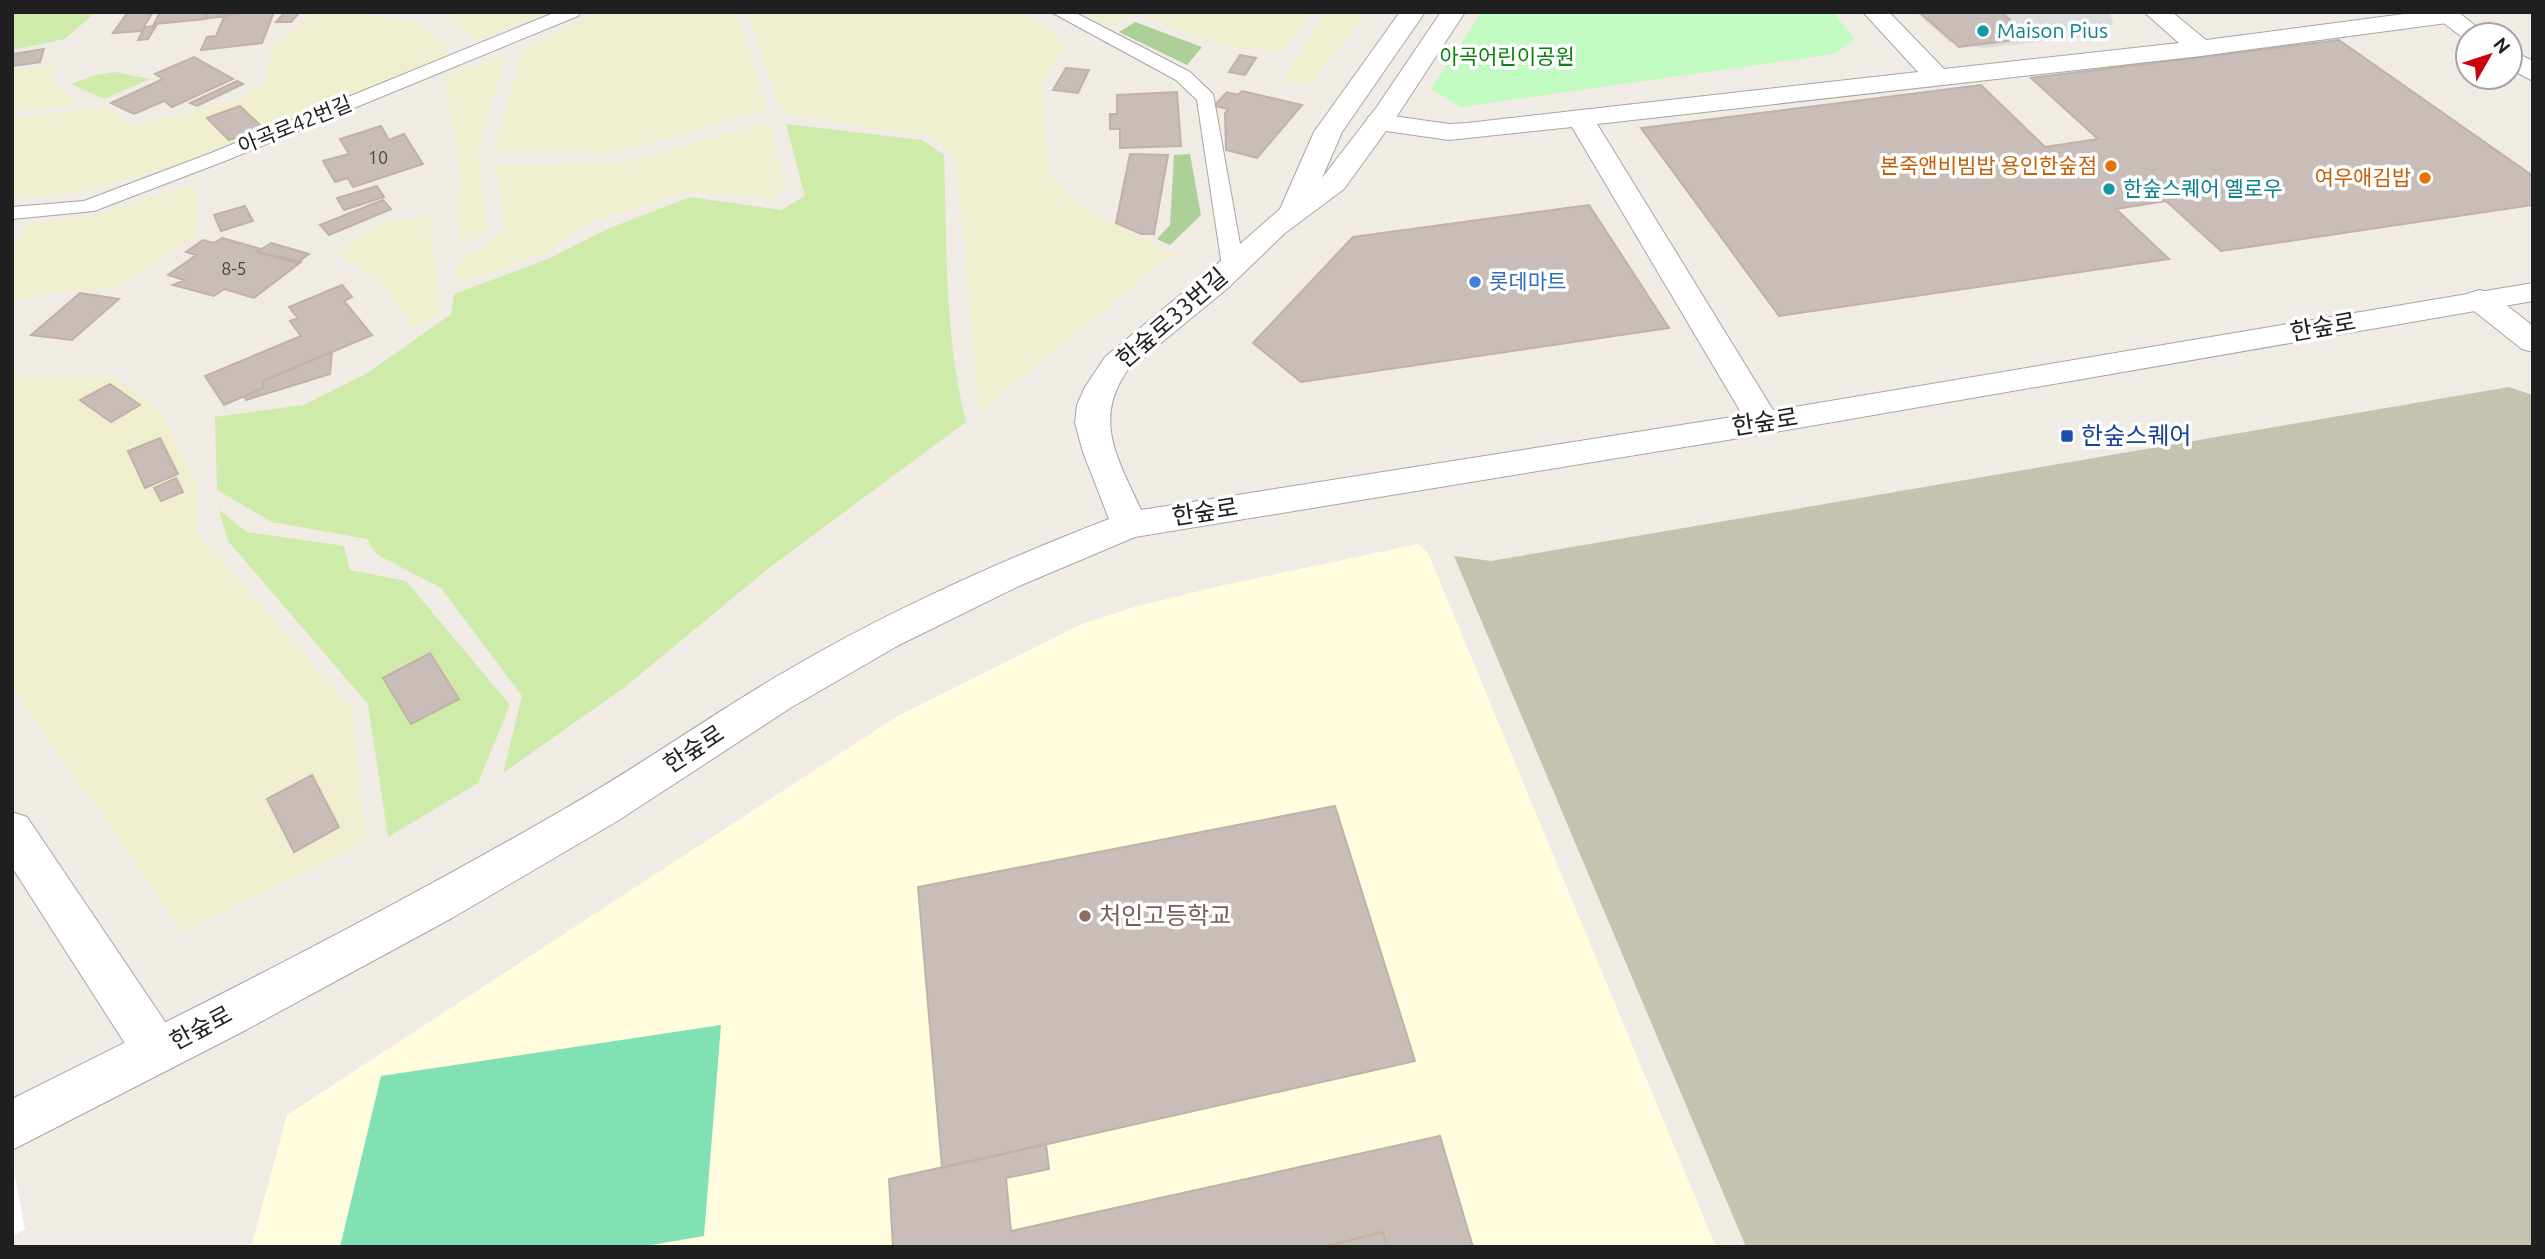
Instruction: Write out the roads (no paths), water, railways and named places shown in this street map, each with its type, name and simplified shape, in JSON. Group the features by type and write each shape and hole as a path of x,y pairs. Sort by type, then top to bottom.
{"street":[{"name":"한숲로33번길","path":"1294,211 1328,132 1413,12"},
{"name":"한숲로33번길","path":"1129,524 1097,439 1092,416 1096,397 1116,364 1294,211 1334,183 1379,122 1452,12"},
{"path":"1875,12 1938,78"},
{"path":"2156,12 2201,48"},
{"path":"1379,122 1449,132 1581,120 2201,48 2444,14"},
{"path":"1581,120 1764,423"},
{"name":"한숲로","path":"12,1125 472,884 580,822 741,718 955,598 1050,555 1129,524 1764,423 2533,292"},
{"path":"2480,300 2533,342"},
{"path":"12,830 157,1051"}],"lane":[{"name":"아곡로42번길","path":"12,213 87,207 218,157 572,12"},
{"path":"1060,12 1184,76 1206,98 1233,266"}],"place":[{"name":"Maison Pius","path":"1983,31"},
{"name":"본죽앤비빔밥 용인한숲점","path":"2111,166"},
{"name":"여우애김밥","path":"2425,178"},
{"name":"한숲스퀘어 옐로우","path":"2109,189"},
{"name":"롯데마트","path":"1475,282"},
{"name":"한숲스퀘어","path":"2067,436"},
{"name":"처인고등학교","path":"1085,916"}],"park label":[{"name":"아곡어린이공원","path":"1507,57"}]}
